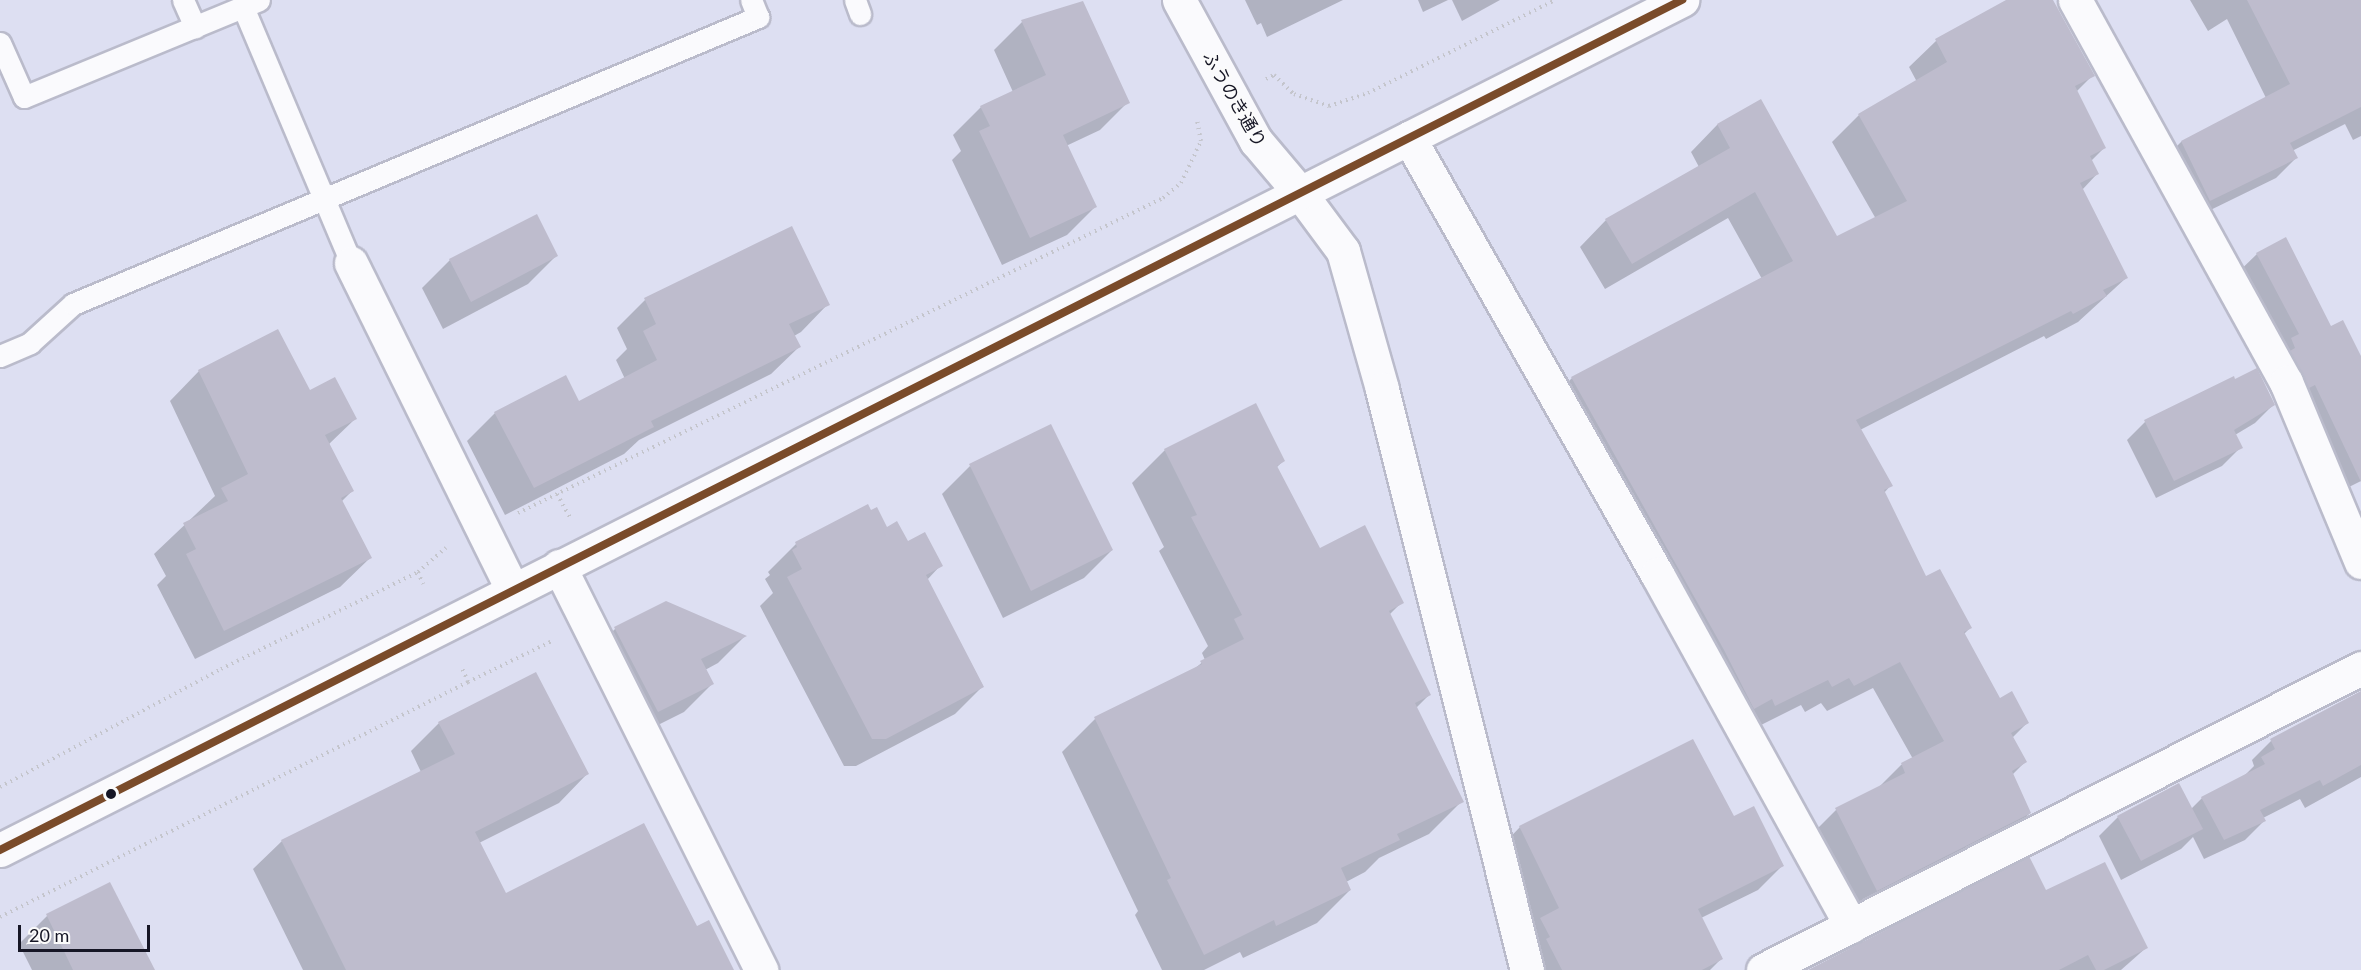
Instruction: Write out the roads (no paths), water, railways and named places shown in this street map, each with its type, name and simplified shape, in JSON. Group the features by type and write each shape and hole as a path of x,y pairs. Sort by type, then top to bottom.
{"street":[{"name":"ふうのき通り","path":"1179,0 1256,141 1300,193 1343,251 1385,400 1527,970"},
{"path":"0,850 512,589 1682,0"},
{"path":"2075,0 2286,382 2361,562"},
{"path":"1410,138 1657,574 1851,926"},
{"path":"351,263 512,589"},
{"path":"559,566 760,970"},
{"path":"1763,970 2361,668"}],"lane":[{"path":"183,0 195,27"},
{"path":"0,356 30,343 73,304 758,16 751,0"},
{"path":"0,43 24,97 251,4 351,263"}]}
